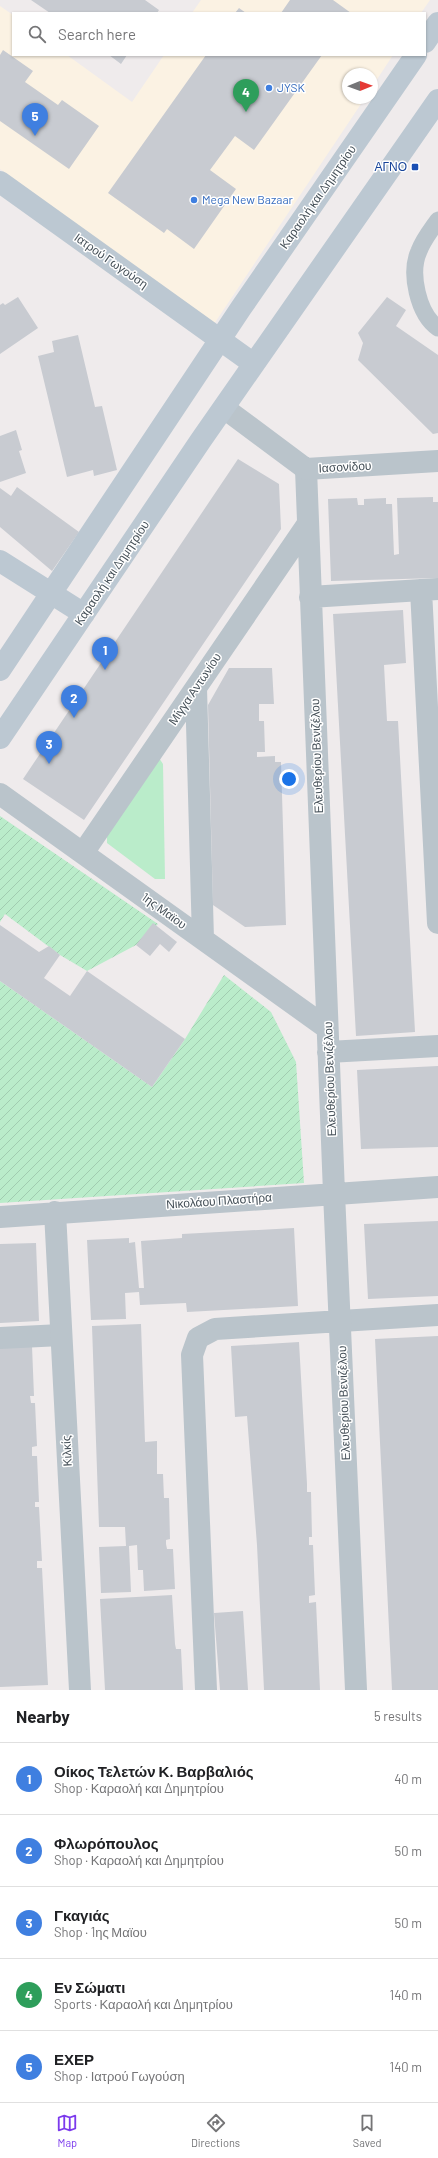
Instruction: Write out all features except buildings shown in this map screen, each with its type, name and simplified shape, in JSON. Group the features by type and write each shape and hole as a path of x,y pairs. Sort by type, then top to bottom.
{"main road":[{"path":"426,41 438,23"},
{"name":"Καραολή και Δημητρίου","path":"51,592 415,56"},
{"path":"254,364 438,100"},
{"name":"Ιατρού Γωγούση","path":"0,182 254,364"},
{"name":"Καραολή και Δημητρίου","path":"0,738 254,364"},
{"path":"0,561 84,614"},
{"path":"0,670 51,592"}],"street":[{"name":"Ιασονίδου","path":"224,408 306,469 438,462"},
{"name":"Ελευθερίου Βενιζέλου","path":"306,469 328,1052 356,1690"},
{"name":"Μίγγα Αντωνίου","path":"83,853 307,525"},
{"path":"310,597 430,590 438,923"},
{"path":"196,688 204,939"},
{"name":"1ης Μαϊου","path":"0,794 328,1028"},
{"path":"328,1052 438,1046"},
{"name":"Νικολάου Πλαστήρα","path":"0,1217 334,1193 438,1188"},
{"name":"Κιλκίς","path":"55,1212 80,1690"},
{"path":"206,1690 192,1355 198,1338 215,1329 438,1315"},
{"path":"0,1338 61,1335"}],"lane":[{"path":"438,220 418,252 415,281 422,309 438,328"}],"shaded area":[{"path":"201,0 430,0 422,12 193,12"},
{"path":"0,6 12,14 12,56 68,56 132,102 163,56 392,56 378,78 378,68 342,68 342,104 361,104 214,324 0,169"}],"green space":[{"path":"159,758 163,764 165,879 155,879 107,843 107,836"},
{"path":"0,816 158,924 136,945 87,971 60,955 5,914 0,922"},
{"path":"224,975 271,1012 296,1062 304,1183 0,1203 0,981 152,1087 185,1039"}],"place":[{"name":"JYSK","path":"269,88"},
{"name":"Εν Σώματι","path":"246,112"},
{"name":"ΕΧΕΡ","path":"35,136"},
{"name":"ΑΓΝΟ","path":"415,167"},
{"name":"Mega New Bazaar","path":"194,200"},
{"name":"Οίκος Τελετών Κ. Βαρβαλιός","path":"105,670"},
{"name":"Φλωρόπουλος","path":"74,718"},
{"name":"Γκαγιάς","path":"49,764"}]}
